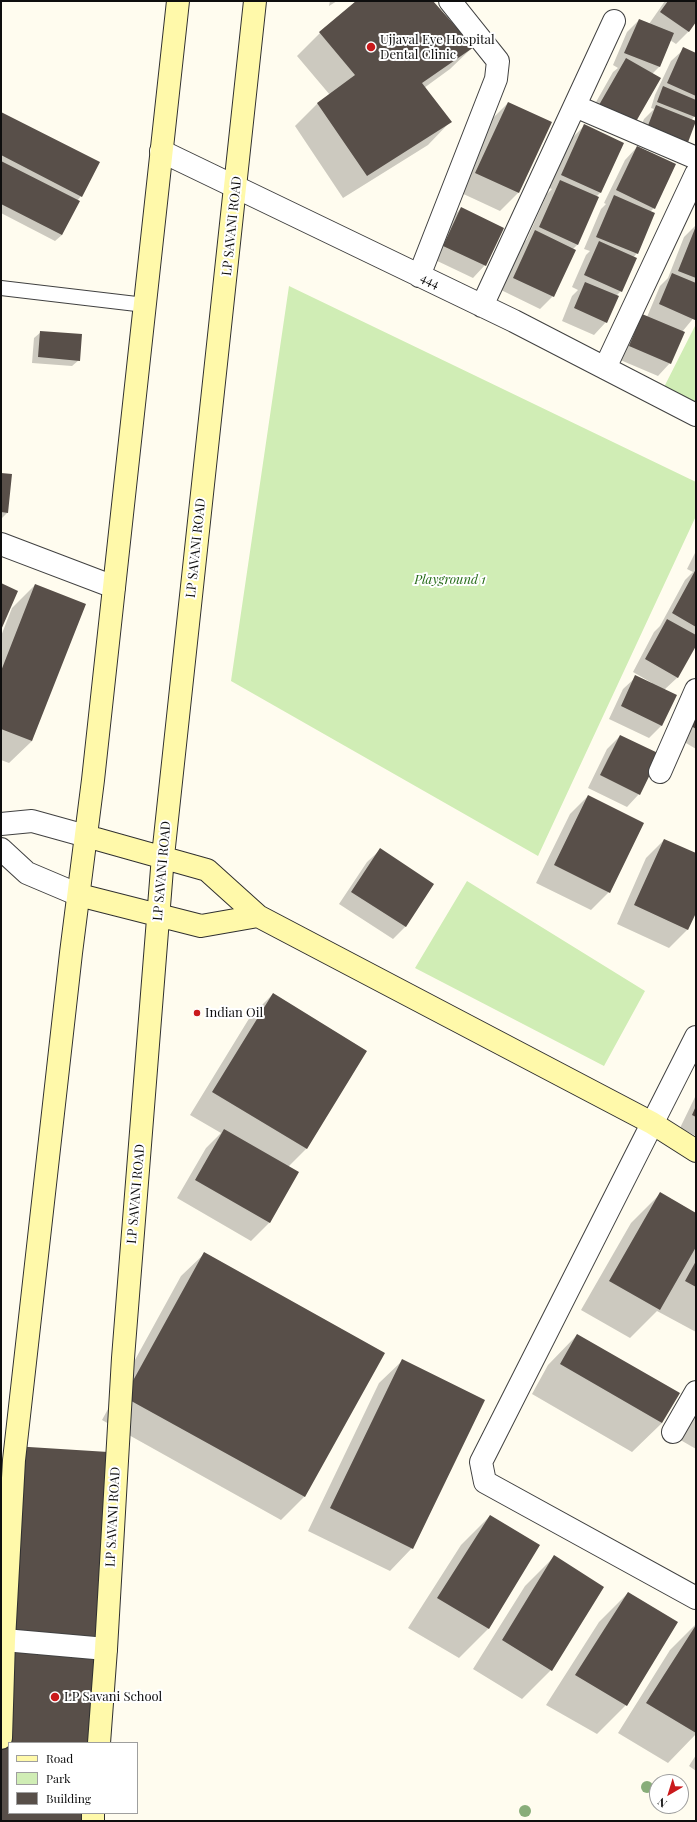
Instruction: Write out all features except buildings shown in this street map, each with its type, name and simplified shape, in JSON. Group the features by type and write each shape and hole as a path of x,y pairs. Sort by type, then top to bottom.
{"main road":[{"path":"1,1738 3,1639 14,1460 114,587 178,1"},
{"name":"LP SAVANI ROAD","path":"98,1742 106,1649 123,1358 162,856 255,1"},
{"path":"86,836 208,870 258,916 652,1123 696,1151"},
{"path":"78,895 201,926 258,916"}],"street":[{"path":"419,276 496,79 498,61 450,1"},
{"path":"482,306 614,21"},
{"path":"575,106 696,158"},
{"name":"444","path":"161,152 236,186 482,306 696,415"},
{"path":"604,368 696,174"},
{"path":"1,544 114,587"},
{"path":"660,772 696,690"},
{"path":"1,824 32,821 86,836"},
{"path":"1,849 27,873 78,895"},
{"path":"696,1037 481,1462 485,1482 696,1598"},
{"path":"673,1432 696,1392"},
{"path":"3,1639 106,1649"}],"lane":[{"path":"1,288 145,305"}],"green space":[{"name":"Playground 1","path":"289,286 696,482 696,516 538,856 231,681"},
{"path":"696,324 696,413 660,395"},
{"path":"467,881 645,991 604,1066 415,968"}],"place":[{"name":"Ujjaval Eye Hospital Dental Clinic","path":"371,47"},
{"name":"Indian Oil","path":"197,1013"},
{"name":"LP Savani School","path":"55,1697"}]}
